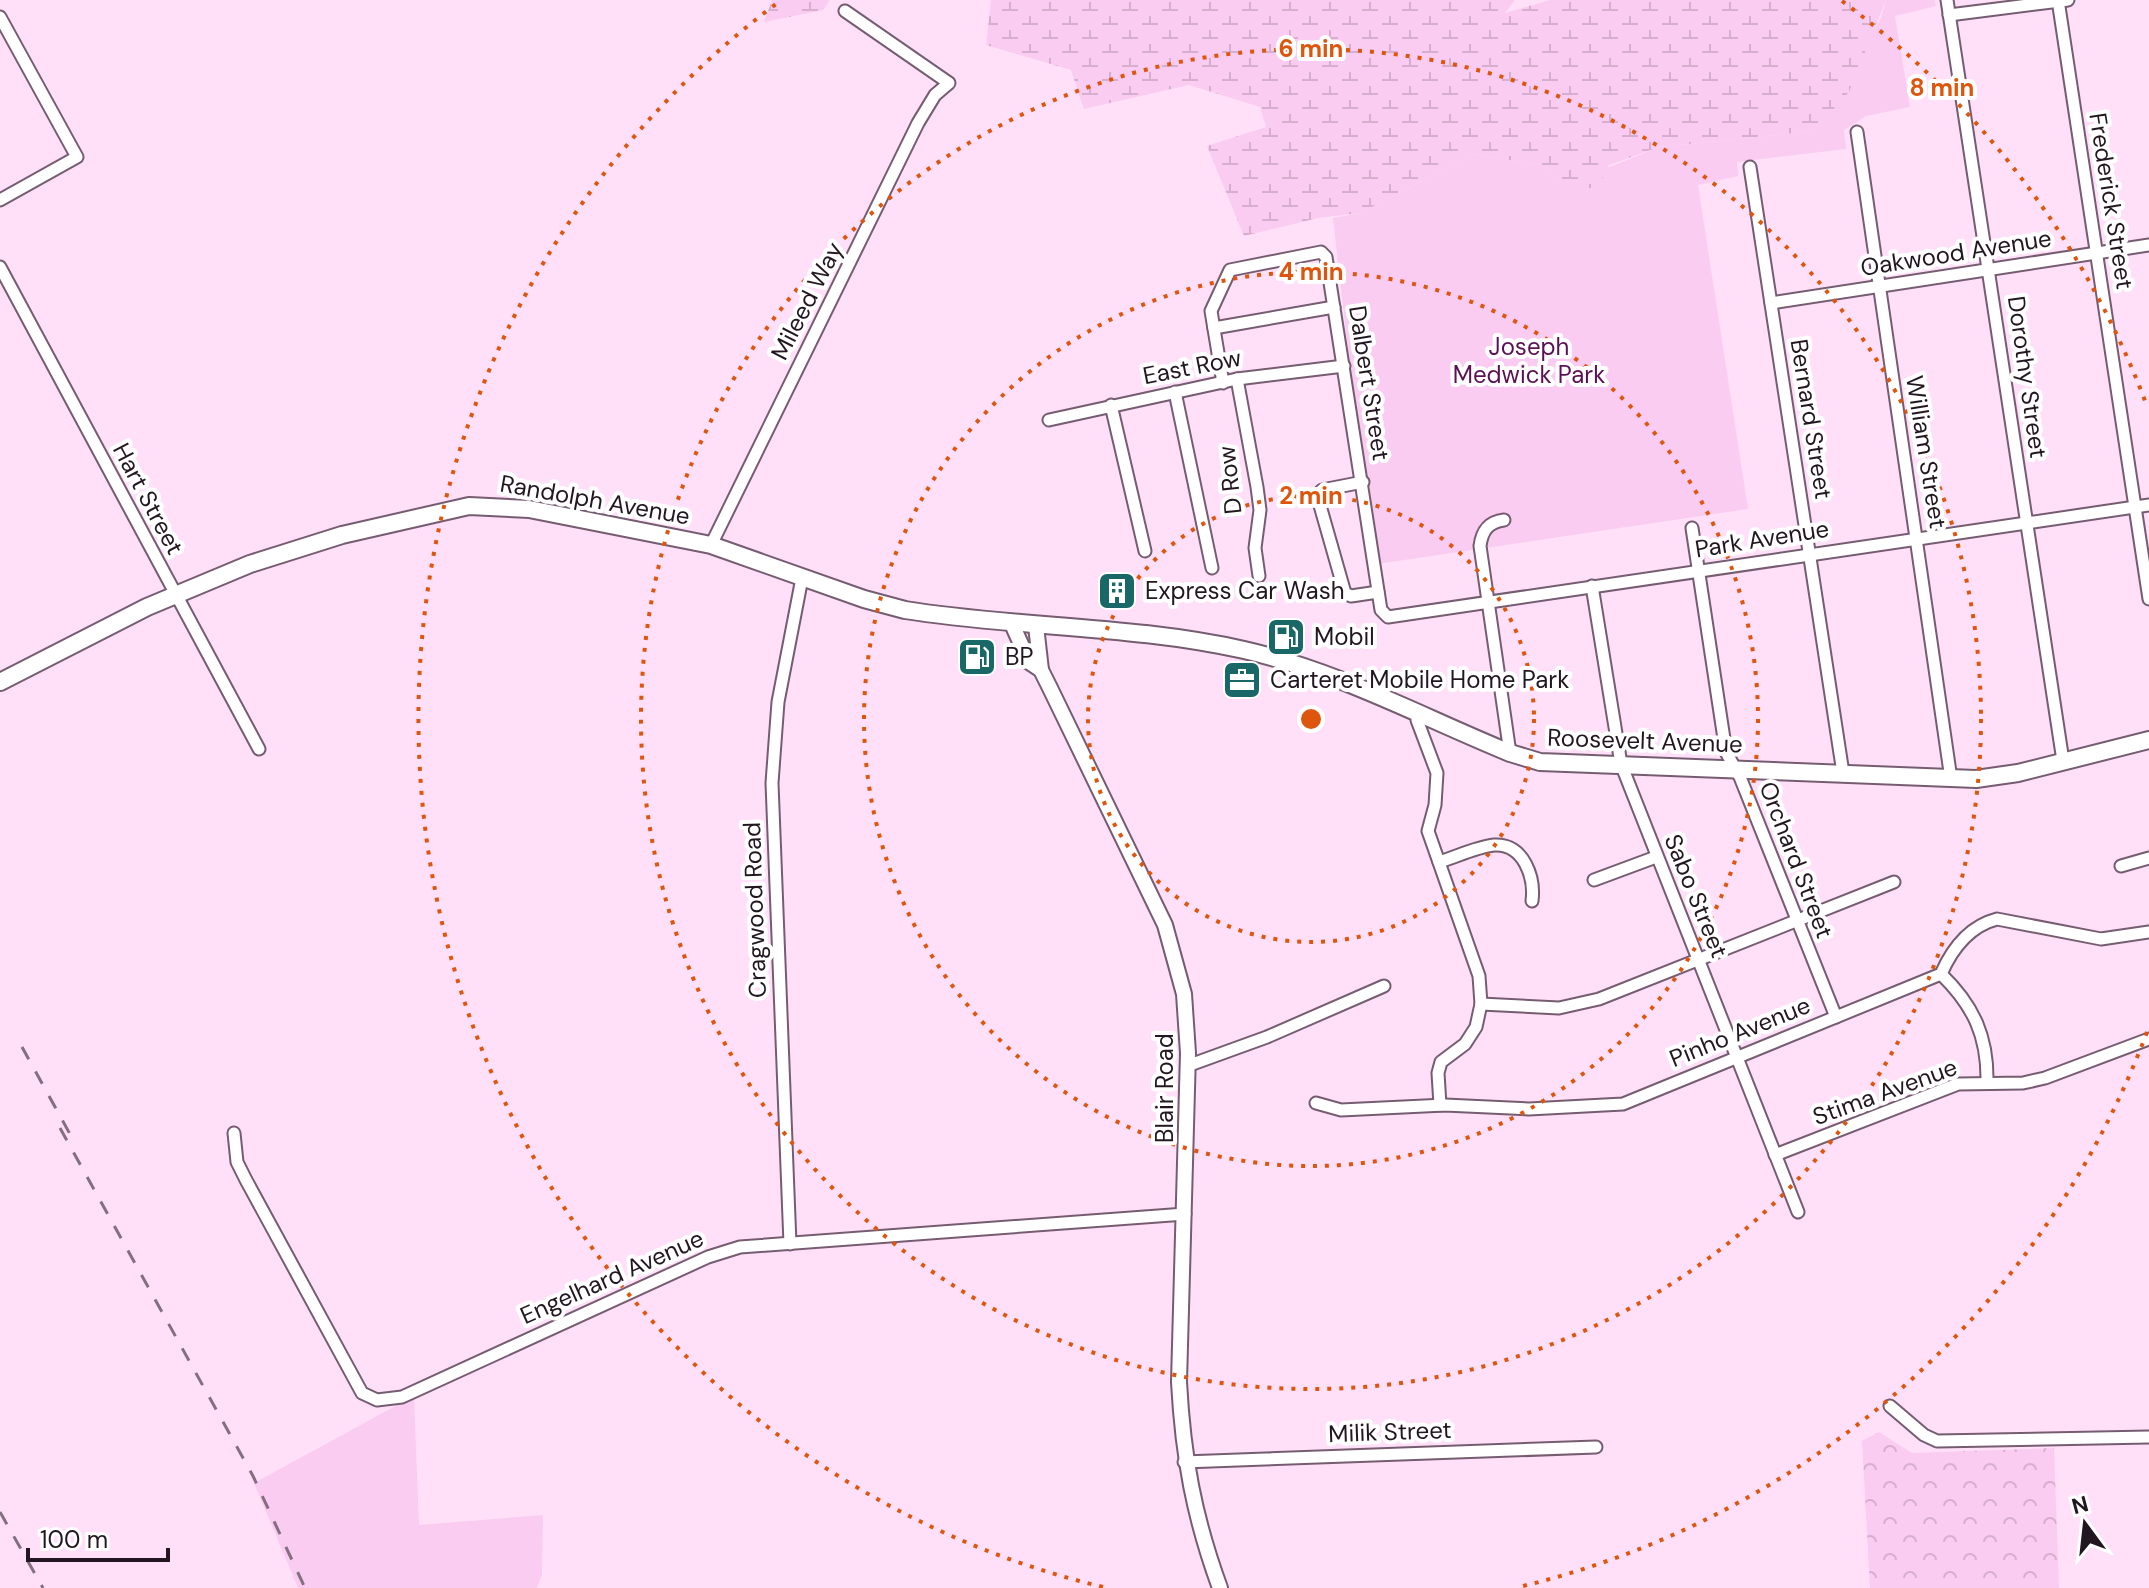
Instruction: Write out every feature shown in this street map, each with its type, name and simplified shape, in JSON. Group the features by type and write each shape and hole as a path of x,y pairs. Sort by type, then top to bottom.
{"main road":[{"name":"Randolph Avenue","path":"0,682 174,595 298,548 469,506 529,509 711,545 905,610 1012,624"},
{"name":"Roosevelt Avenue","path":"1012,624 1181,640 1246,650 1302,666 1510,753 1540,762 1951,779 1996,777 2149,740"}],"street":[{"name":"Dorothy Street","path":"1947,0 2063,761"},
{"path":"1949,15 2061,0"},
{"name":"Frederick Street","path":"2061,0 2149,599"},
{"name":"Mileed Way","path":"711,545 918,123 935,95 949,83 845,11"},
{"path":"0,17 77,157 0,200"},
{"name":"William Street","path":"1857,132 1951,779"},
{"name":"Bernard Street","path":"1750,167 1843,773"},
{"name":"Oakwood Avenue","path":"1771,303 2149,245"},
{"name":"Dalbert Street","path":"1214,328 1211,311 1230,270 1321,252 1326,257 1383,614"},
{"name":"Hart Street","path":"0,267 259,749"},
{"path":"1223,383 1214,328 1334,307"},
{"name":"East Row","path":"1049,420 1237,379 1344,366"},
{"name":"D Row","path":"1237,379 1260,510 1255,548 1259,576"},
{"path":"1175,392 1212,568"},
{"path":"1111,405 1145,551"},
{"path":"1363,482 1322,490 1317,495 1345,593 1351,596 1378,592"},
{"name":"Park Avenue","path":"1383,614 1392,617 2149,505"},
{"path":"1504,520 1493,522 1481,536 1510,753"},
{"name":"Orchard Street","path":"1692,528 1726,752 1836,1017"},
{"name":"Cragwood Road","path":"790,1244 772,783 778,702 802,578"},
{"name":"Sabo Street","path":"1592,586 1621,764 1798,1212"},
{"name":"Blair Road","path":"1012,624 1029,662 1041,670 1165,925 1184,994 1187,1066 1179,1382 1184,1462 1194,1508 1220,1588"},
{"path":"1036,626 1041,670"},
{"path":"1419,713 1417,720 1437,773 1435,805 1428,831 1476,963 1481,1004 1471,1036 1441,1062 1438,1073 1440,1105"},
{"path":"1439,862 1489,846 1509,848 1528,867 1534,885 1532,901"},
{"path":"1594,880 1656,857"},
{"path":"2121,866 2149,858"},
{"path":"1481,1004 1559,1008 1599,999 1894,882"},
{"path":"1987,1083 1985,1051 1977,1016 1941,974 1973,929 1997,919 2101,939 2149,932"},
{"name":"Pinho Avenue","path":"1316,1103 1341,1110 1440,1105 1529,1109 1613,1106 1941,974"},
{"path":"1187,1066 1267,1037 1384,986"},
{"name":"Stima Avenue","path":"1775,1155 1958,1084 2045,1078 2149,1039"},
{"name":"Engelhard Avenue","path":"234,1133 237,1162 259,1207 362,1393 377,1400 402,1397 708,1257 740,1247 1185,1214"},
{"path":"1890,1406 1924,1435 1937,1441 2149,1437"},
{"name":"Milik Street","path":"1184,1462 1596,1447"}],"green space":[{"path":"772,0 830,0 823,10 764,22"},
{"path":"991,0 1515,0 1505,13 1550,0 1886,0 1849,92 1813,131 1659,147 1609,165 1597,189 1565,185 1539,165 1474,154 1360,213 1318,218 1244,236 1207,146 1266,127 1260,107 1189,85 1084,109 1071,70 986,45"},
{"name":"Joseph Medwick Park","path":"1886,0 1935,0 1936,6 1895,16 1910,107 1866,116 1844,130 1846,149 1737,162 1738,176 1698,185 1748,509 1377,564 1363,482 1333,218 1360,213 1474,154 1539,165 1565,185 1659,147 1813,131 1881,18"},
{"path":"414,1396 419,1525 543,1515 542,1575 537,1588 298,1588 254,1483"},
{"path":"1879,1432 1912,1453 2054,1448 2059,1588 1870,1588 1862,1441"}],"railway":[{"path":"22,1047 71,1136"},
{"path":"60,1128 253,1476 305,1588"},
{"path":"0,1512 43,1588"}],"place":[{"name":"Express Car Wash","path":"1117,591"},
{"name":"Mobil","path":"1286,637"},
{"name":"BP","path":"977,657"},
{"name":"Carteret Mobile Home Park","path":"1242,680"}]}
